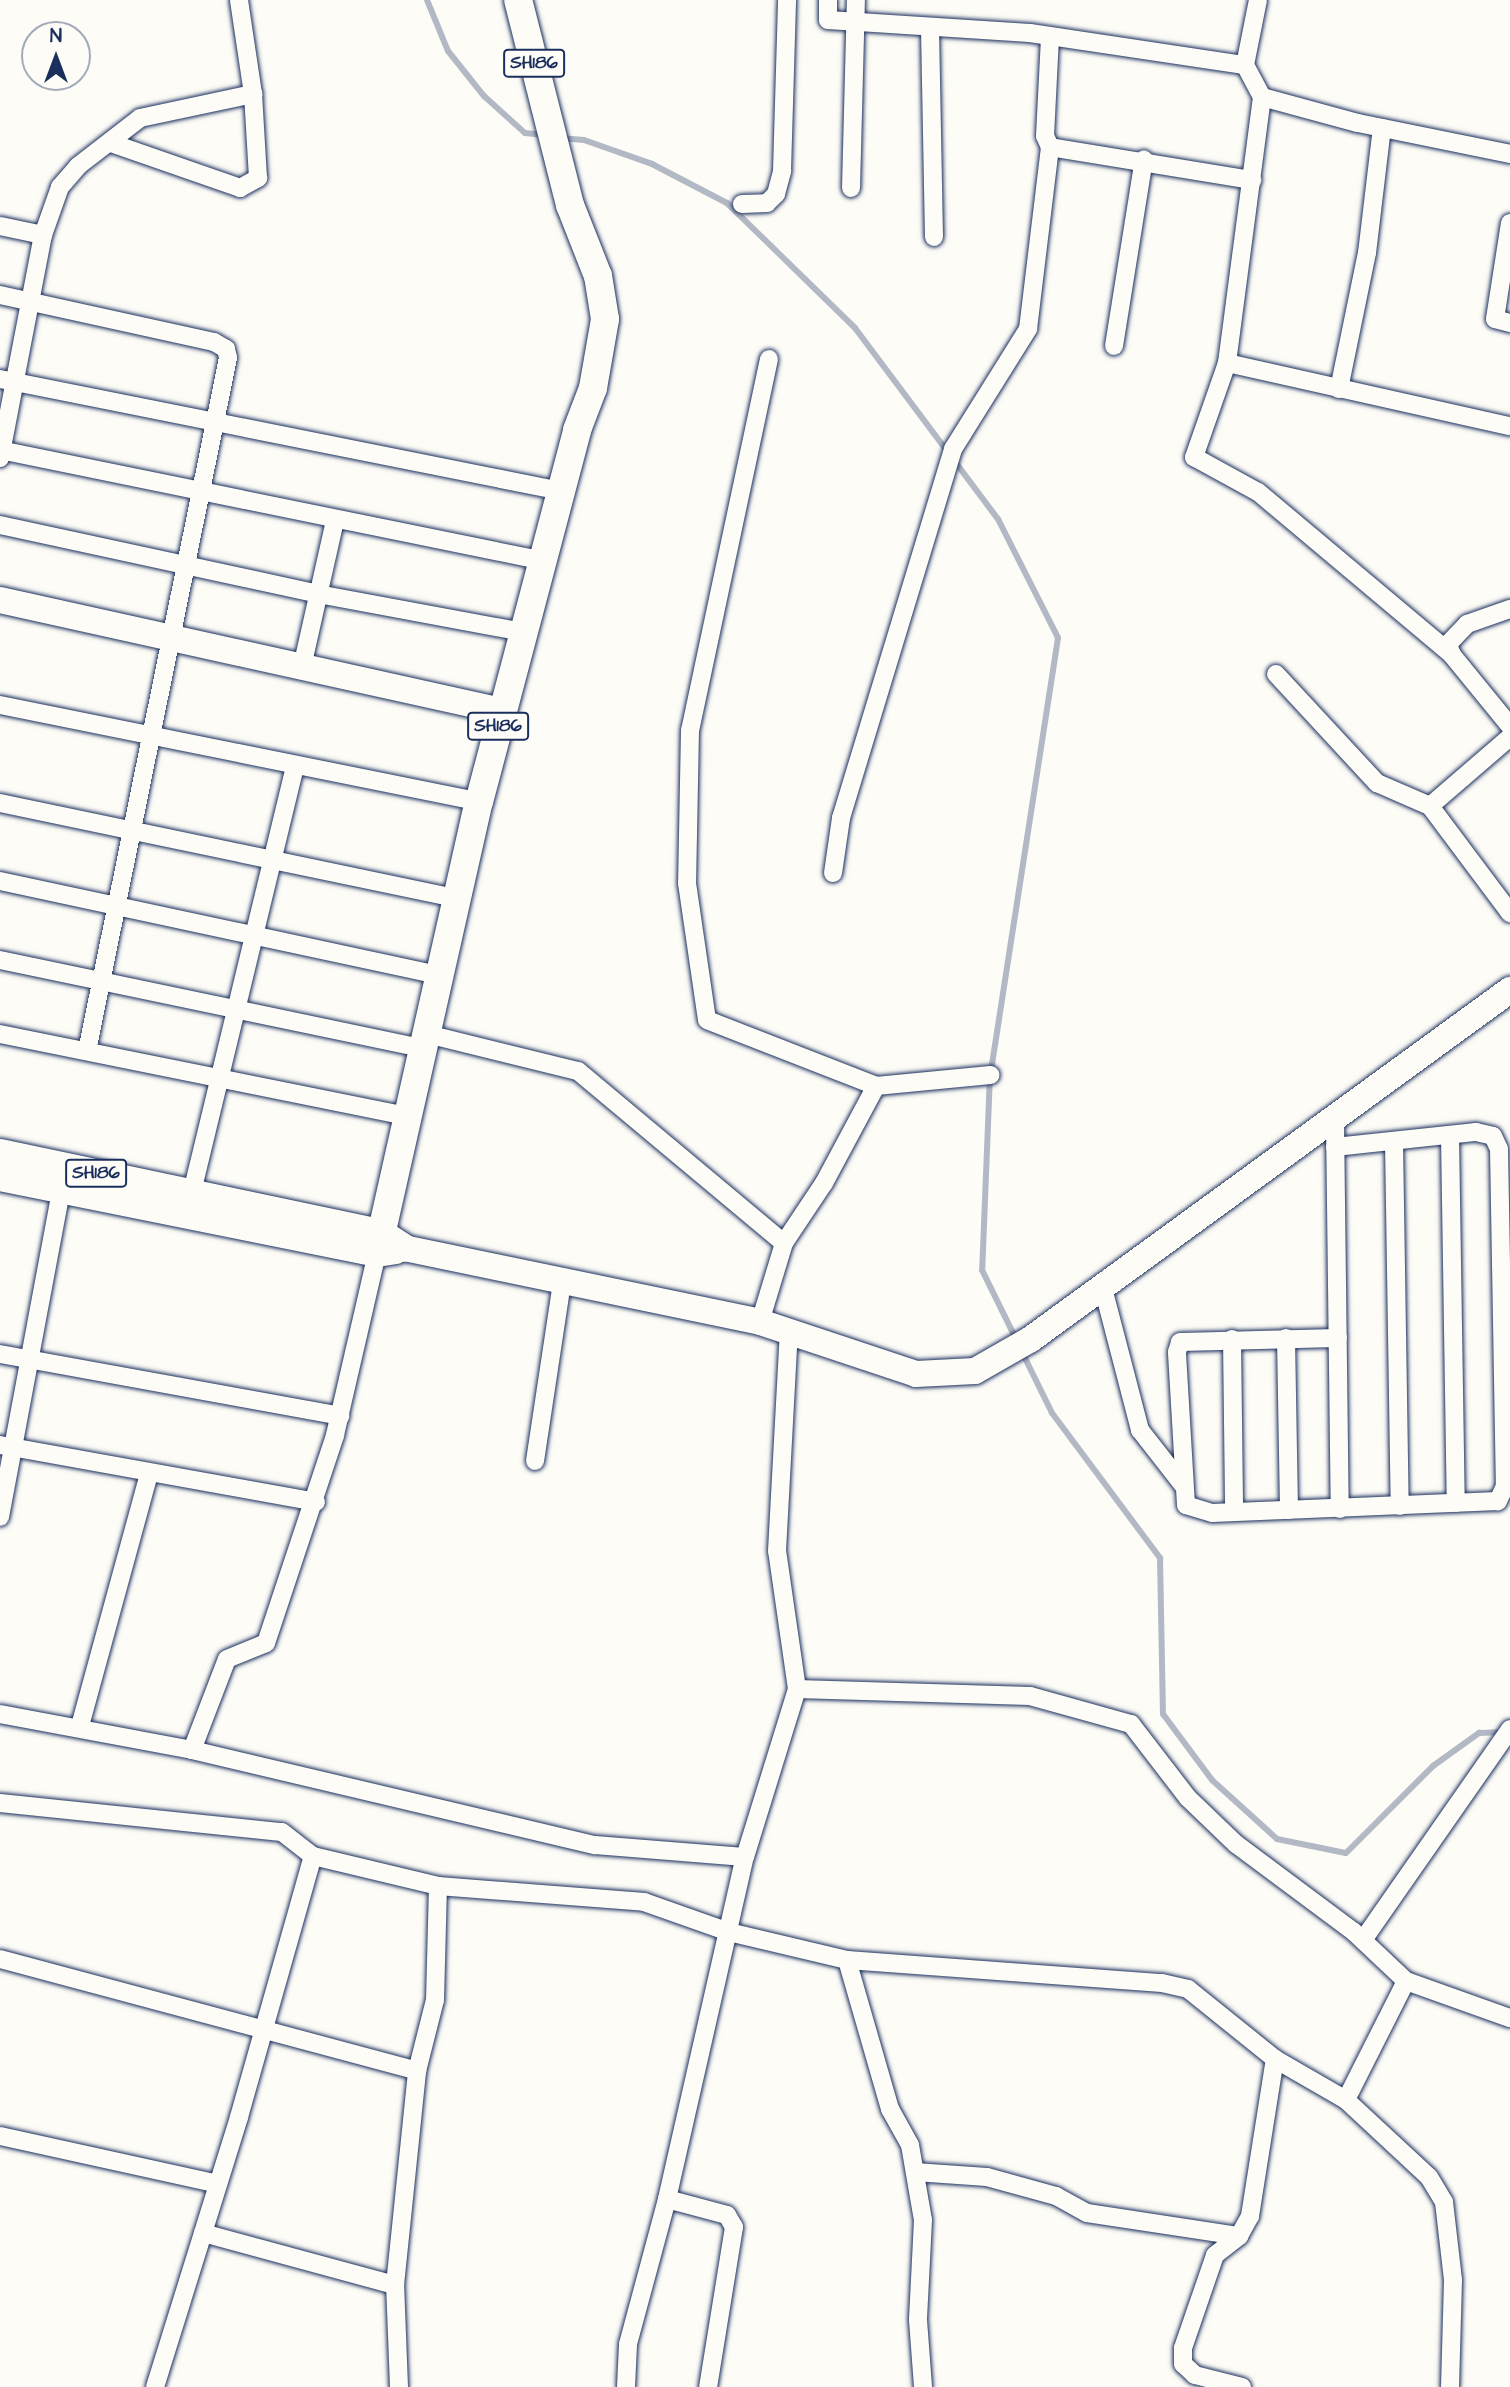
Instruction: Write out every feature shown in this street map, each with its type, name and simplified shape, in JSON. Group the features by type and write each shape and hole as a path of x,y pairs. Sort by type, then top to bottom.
{"main road":[{"name":"SH186","path":"0,1153 192,1192 387,1245 406,1116 421,1041 502,711 561,491 593,388 604,319 598,276 570,205 518,0"},
{"path":"0,600 502,711"},
{"path":"0,1177 61,1190 387,1245 760,1322 916,1374 975,1371 1031,1339 1103,1288 1335,1121 1510,990"}],"street":[{"path":"111,144 240,188 258,178 253,94 239,0"},
{"path":"742,204 767,203 776,194 782,171 787,0"},
{"path":"828,0 828,20 1050,36 1245,65"},
{"path":"851,188 856,0"},
{"path":"1258,0 1245,65 1262,97 1227,363 1194,457 1258,492 1452,655 1510,726"},
{"path":"930,29 934,237"},
{"path":"833,873 841,818 953,449 1028,329 1050,147 1045,136 1050,36"},
{"path":"253,94 140,117 111,144 78,166 60,187 43,235 30,301 7,380 1,453 544,561"},
{"path":"1262,97 1382,128 1510,154"},
{"path":"1339,389 1367,253 1382,128"},
{"path":"1050,147 1144,159 1252,180"},
{"path":"1114,345 1144,159"},
{"path":"1510,223 1495,319 1510,323"},
{"path":"0,226 43,235"},
{"path":"0,295 226,349 216,422 87,1051"},
{"path":"769,359 690,730 687,883 698,986 707,1020 876,1086 990,1075"},
{"path":"1227,363 1510,426"},
{"path":"7,380 561,491"},
{"path":"302,667 335,521"},
{"path":"0,525 187,563 318,594 524,632"},
{"path":"1452,655 1448,644 1467,624 1510,609"},
{"path":"1276,674 1377,783 1430,806 1510,913"},
{"path":"0,705 479,802"},
{"path":"1430,806 1510,737"},
{"path":"192,1192 295,765"},
{"path":"0,803 132,834 456,898"},
{"path":"0,881 437,975"},
{"path":"0,960 237,1010 421,1041 578,1072 784,1243"},
{"path":"0,1034 406,1116"},
{"path":"760,1322 784,1243 824,1183 876,1086"},
{"path":"1335,1121 1340,1509"},
{"path":"1335,1147 1476,1132 1493,1136 1499,1149 1505,1486 1498,1501 1234,1512 1192,1510 1186,1505 1177,1352 1180,1342 1188,1339 1338,1338"},
{"path":"1450,1136 1456,1503"},
{"path":"1394,1142 1400,1506"},
{"path":"0,1517 7,1446 32,1360 61,1190"},
{"path":"192,1750 228,1660 266,1643 316,1502 387,1245"},
{"path":"535,1461 562,1282"},
{"path":"1103,1288 1140,1430 1148,1446 1183,1485"},
{"path":"626,2387 628,2343 667,2199 745,1857 797,1689 777,1551 789,1332"},
{"path":"1286,1338 1289,1510"},
{"path":"1232,1339 1234,1512"},
{"path":"0,1354 341,1416"},
{"path":"7,1446 316,1502"},
{"path":"80,1726 149,1473"},
{"path":"797,1689 1030,1696 1131,1724 1188,1798 1236,1844 1363,1940 1406,1980 1510,2018"},
{"path":"0,1714 80,1726 192,1750 596,1845 745,1857"},
{"path":"1363,1940 1510,1729"},
{"path":"0,1803 282,1832 313,1856 439,1886 644,1902 729,1932 847,1960 1162,1983 1188,1989 1275,2059 1346,2100 1429,2177 1444,2202 1453,2280 1450,2387"},
{"path":"155,2387 264,2032 313,1856"},
{"path":"399,2387 395,2285 417,2071 435,2000 439,1886"},
{"path":"0,1959 417,2071"},
{"path":"847,1960 890,2109 910,2145 915,2172 923,2220 919,2320 923,2387"},
{"path":"1346,2100 1406,1980"},
{"path":"1242,2387 1195,2375 1183,2364 1182,2348 1215,2255 1239,2236 1247,2225 1255,2198 1275,2059"},
{"path":"0,2136 218,2184"},
{"path":"915,2172 987,2177 1056,2196 1087,2213 1239,2236"},
{"path":"667,2199 727,2215 734,2227 708,2387"},
{"path":"203,2233 395,2285"}],"waterway":[{"path":"427,0 448,51 484,96 525,133 543,135"},
{"path":"560,138 584,140 652,164 727,203 855,328 998,519 1058,638 990,1075 982,1270 1016,1339"},
{"path":"1022,1352 1052,1413 1160,1558 1163,1714 1212,1780 1277,1839 1346,1853 1433,1766 1479,1733 1505,1732"}]}
